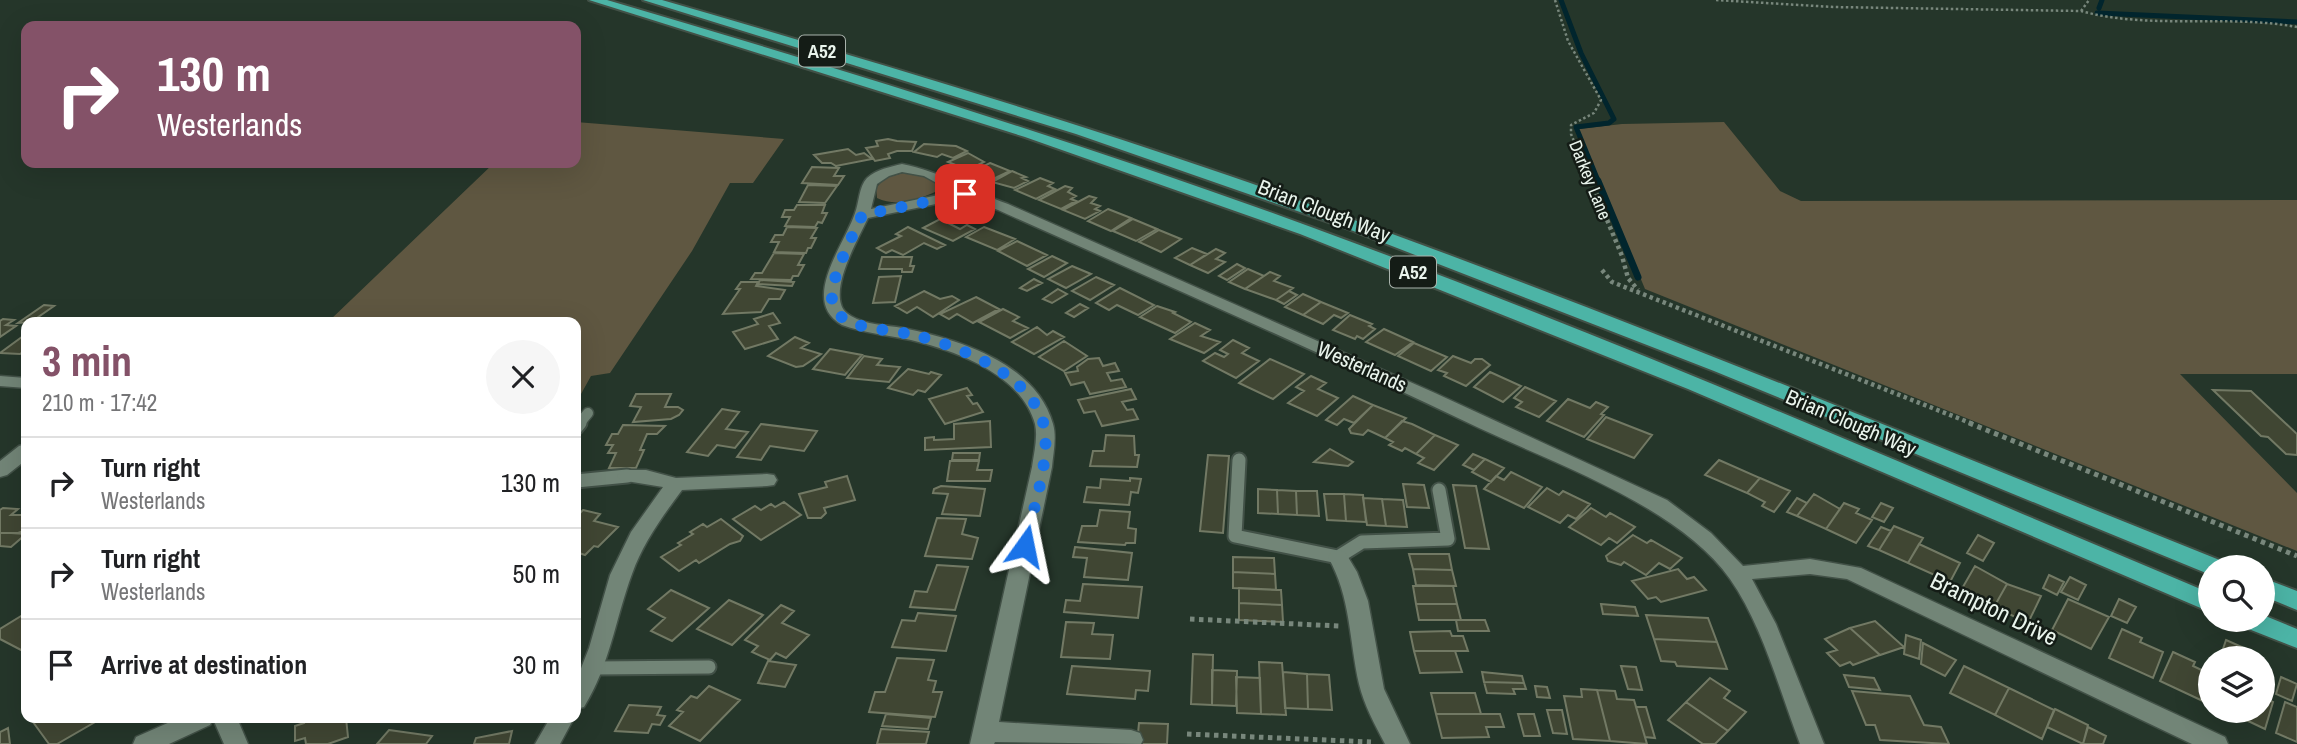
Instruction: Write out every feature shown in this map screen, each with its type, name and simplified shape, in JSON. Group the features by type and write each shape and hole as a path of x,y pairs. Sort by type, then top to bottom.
{"highway":[{"name":"Brian Clough Way","path":"595,0 942,104 1177,184 1497,304 2198,598"},
{"name":"Brian Clough Way","path":"649,0 933,83 1224,179 1535,295 2198,561"},
{"path":"2275,592 2297,601"},
{"path":"2275,630 2297,639"}],"street":[{"name":"Westerlands","path":"1131,740 983,737 1042,467 1044,425 1027,395 986,361 940,342 848,321 835,310 832,300 835,282 862,215 871,182 892,170 916,169 929,173 965,194 1003,207 1429,397 1660,505 1704,538 1738,574"},
{"path":"862,215 965,194"},
{"path":"0,381 21,383"},
{"path":"0,471 21,454"},
{"path":"627,476 646,476 676,484 767,480"},
{"path":"581,691 594,668 627,558 650,519 676,484"},
{"path":"1338,556 1352,577 1370,681 1398,744"},
{"name":"Brampton Drive","path":"1738,574 1811,564 1832,566 1853,573 2216,744"},
{"path":"1738,574 1765,624 1812,744"},
{"path":"145,744 191,723"},
{"path":"227,723 236,744"},
{"path":"547,744 559,723"}],"lane":[{"path":"581,421 587,413"},
{"path":"1239,460 1236,536 1338,556 1362,542 1448,539 1439,489"},
{"path":"581,481 627,476"},
{"path":"594,668 709,667"}],"path":[{"name":"Darkey Lane","path":"1555,0 1568,40 1601,100 1594,113 1571,125 1571,134 1622,256 1628,278 1641,293"},
{"path":"1716,0 1833,7 2081,11 2107,18 2263,21 2297,27"},
{"path":"2081,11 2089,0"},
{"path":"1602,270 1612,282 2297,556"},
{"path":"1190,619 1361,628"},
{"path":"1187,734 1398,744"}],"shaded area":[{"path":"581,122 784,139 753,183 730,183 692,251 610,373 591,376 581,394 581,317 333,317 489,168 581,168"},
{"path":"1724,122 1780,191 1801,201 2297,200 2297,374 2180,374 2297,493 2297,551 1645,289 1578,129 1622,124"},
{"path":"903,173 930,179 938,185 937,191 907,201 892,202 877,198 876,188 885,178"}],"building":[{"path":"888,139 916,142 912,151 897,151 888,154 890,158 875,161 866,148 878,146 876,141"},
{"path":"924,144 956,146 967,151 953,158 942,154 937,157 914,152"},
{"path":"848,149 856,155 864,153 872,159 836,166 822,163 814,155"},
{"path":"968,153 984,162 968,170 948,162"},
{"path":"990,163 1010,171 991,180 971,172"},
{"path":"812,167 839,168 834,176 844,176 838,185 802,183"},
{"path":"1012,171 1026,177 1022,178 1028,181 1014,188 992,182"},
{"path":"1040,178 1053,183 1048,186 1055,189 1036,199 1015,190"},
{"path":"808,185 837,186 825,203 799,202"},
{"path":"1065,186 1072,188 1068,192 1076,196 1071,199 1076,201 1061,209 1039,200"},
{"path":"1089,196 1096,198 1091,203 1100,206 1095,209 1100,211 1085,219 1063,210"},
{"path":"797,205 825,205 822,213 827,213 822,223 818,222 815,227 785,226 790,217 782,217 785,210 794,210"},
{"path":"1108,209 1131,218 1111,231 1088,221"},
{"path":"940,219 960,229 967,225 975,229 953,241 923,228"},
{"path":"1133,219 1157,229 1136,241 1113,231"},
{"path":"787,227 817,228 811,238 816,238 806,253 774,252 779,242 771,242 775,235 783,235"},
{"path":"908,227 945,245 937,249 924,243 903,255 892,250 886,253 877,248 901,236 896,234"},
{"path":"984,227 1015,239 997,250 966,237"},
{"path":"1159,230 1181,239 1161,252 1139,242"},
{"path":"1017,241 1047,255 1027,266 998,251"},
{"path":"1192,248 1207,254 1190,265 1175,258"},
{"path":"1216,249 1225,253 1216,259 1225,262 1208,273 1190,265"},
{"path":"774,253 804,254 798,265 804,265 798,276 793,276 791,280 751,279 755,273 762,273"},
{"path":"1052,256 1067,263 1044,277 1028,269"},
{"path":"882,257 912,257 912,272 879,269"},
{"path":"1237,264 1245,268 1227,280 1219,276"},
{"path":"1072,266 1091,274 1066,288 1048,279"},
{"path":"1248,269 1264,276 1245,289 1229,282"},
{"path":"1270,272 1280,276 1274,281 1293,288 1276,300 1245,289"},
{"path":"901,276 895,302 873,303 879,277"},
{"path":"1096,277 1114,285 1090,300 1072,291"},
{"path":"1034,279 1042,283 1027,291 1020,288"},
{"path":"760,280 794,282 792,286 758,284"},
{"path":"741,282 758,282 756,286 785,290 780,299 769,299 761,312 723,314 740,289 736,289"},
{"path":"1120,288 1154,305 1138,315 1117,305 1109,310 1096,303"},
{"path":"1058,289 1067,294 1052,303 1043,299"},
{"path":"924,291 940,299 952,296 959,300 933,317 917,307 907,313 895,306"},
{"path":"1289,291 1297,295 1284,304 1276,300"},
{"path":"1303,294 1321,302 1303,315 1285,307"},
{"path":"976,297 999,309 973,323 957,314 949,319 940,314"},
{"path":"1321,302 1348,313 1341,318 1334,315 1323,324 1303,315"},
{"path":"1080,304 1088,308 1074,317 1066,313"},
{"path":"44,305 54,306 38,317 27,317"},
{"path":"1157,306 1175,312 1173,313 1191,322 1175,333 1140,317"},
{"path":"1003,309 1019,317 1013,321 1028,328 1010,338 979,322"},
{"path":"773,313 780,323 769,326 778,339 745,349 733,332 758,324 754,319"},
{"path":"1350,315 1372,324 1369,326 1375,329 1363,339 1357,336 1355,339 1333,330"},
{"path":"14,320 6,325 16,326 0,337 0,321"},
{"path":"1195,323 1210,330 1201,336 1220,342 1204,353 1170,339"},
{"path":"1037,327 1047,335 1053,331 1064,337 1034,354 1012,342"},
{"path":"1384,329 1413,342 1395,355 1366,342"},
{"path":"795,337 809,343 801,348 821,354 803,366 796,367 768,356"},
{"path":"21,338 21,353 0,353"},
{"path":"1233,340 1249,348 1242,353 1259,361 1236,378 1203,361 1215,353 1224,357 1228,354 1220,350"},
{"path":"1064,341 1087,356 1064,371 1039,357"},
{"path":"1414,343 1447,357 1431,371 1398,356"},
{"path":"830,349 862,355 845,375 813,369"},
{"path":"864,356 882,359 877,365 900,367 889,382 847,378"},
{"path":"1453,356 1471,363 1475,359 1482,359 1490,365 1466,386 1444,376 1447,373 1438,370"},
{"path":"1099,358 1103,366 1115,363 1119,371 1107,373 1111,381 1122,379 1126,387 1090,394 1084,382 1071,385 1065,373 1078,371 1077,367 1088,359"},
{"path":"1270,359 1304,374 1273,399 1239,383"},
{"path":"908,369 941,375 925,392 918,390 913,395 888,388"},
{"path":"1490,372 1521,386 1503,402 1474,387"},
{"path":"1311,376 1326,383 1318,389 1338,398 1317,416 1288,403 1304,391 1296,387"},
{"path":"1525,387 1556,401 1539,417 1516,407 1522,402 1514,398"},
{"path":"967,388 972,395 967,396 973,404 977,403 983,412 945,424 929,399"},
{"path":"1131,389 1136,399 1122,402 1127,410 1133,409 1138,419 1102,426 1095,411 1084,413 1078,400"},
{"path":"2213,390 2251,391 2297,434 2297,455 2286,454 2268,437 2261,436"},
{"path":"636,394 671,394 665,407 678,407 683,410 671,419 633,422 641,407 630,406"},
{"path":"1353,396 1373,405 1354,423 1344,419 1337,425 1326,420"},
{"path":"1568,399 1590,408 1596,402 1608,407 1584,437 1547,421"},
{"path":"1373,405 1406,418 1385,438 1368,430 1363,435 1351,433 1349,429"},
{"path":"722,409 739,412 726,429 748,432 735,448 717,445 708,456 687,452"},
{"path":"1606,417 1652,435 1634,458 1587,439"},
{"path":"990,421 991,447 925,450 925,438 954,439 954,424"},
{"path":"1402,421 1435,435 1416,454 1405,448 1402,451 1389,445 1393,442 1385,438"},
{"path":"761,424 817,431 804,451 770,446 761,460 737,457"},
{"path":"623,425 665,426 657,434 647,434 636,468 609,468 616,453 608,453 613,445 606,445 612,434 618,434"},
{"path":"1106,435 1134,436 1135,455 1139,455 1137,467 1090,466 1093,451 1104,451"},
{"path":"1435,435 1458,445 1434,470 1418,463 1424,458 1416,454"},
{"path":"1330,449 1353,462 1348,466 1314,462"},
{"path":"953,453 980,453 979,460 952,460"},
{"path":"1473,454 1485,459 1474,470 1463,465"},
{"path":"1208,455 1229,456 1223,533 1200,531"},
{"path":"1485,459 1504,468 1491,482 1472,472"},
{"path":"1719,460 1760,478 1747,493 1705,475"},
{"path":"950,461 979,461 977,470 992,470 990,481 947,481"},
{"path":"1511,472 1542,487 1524,508 1484,489 1496,476 1504,480"},
{"path":"847,476 855,500 824,508 826,513 821,518 808,518 799,494 827,487 825,482"},
{"path":"1130,478 1141,479 1138,493 1131,492 1129,505 1084,502 1087,487 1100,488 1101,479 1130,481"},
{"path":"1760,478 1790,491 1774,512 1762,506 1765,502 1747,493"},
{"path":"1403,484 1424,485 1429,508 1407,507"},
{"path":"1453,485 1476,486 1489,549 1465,548"},
{"path":"941,486 985,489 980,516 942,514 948,494 933,493 934,489"},
{"path":"1547,488 1559,495 1563,491 1590,504 1576,519 1568,515 1560,523 1528,507"},
{"path":"1258,489 1277,490 1278,514 1258,513"},
{"path":"1277,490 1296,491 1297,515 1278,514"},
{"path":"1296,491 1317,491 1319,516 1297,515"},
{"path":"1324,494 1344,494 1346,521 1327,520"},
{"path":"1344,494 1363,495 1366,522 1346,521"},
{"path":"1814,494 1840,509 1826,529 1797,516"},
{"path":"1363,498 1382,499 1386,526 1367,525"},
{"path":"1797,498 1807,503 1797,516 1787,512"},
{"path":"1382,499 1403,500 1407,527 1386,526"},
{"path":"784,502 801,515 761,540 733,519 755,506 761,510 771,504 775,507"},
{"path":"1844,503 1859,509 1856,513 1872,520 1856,543 1826,529"},
{"path":"1881,503 1893,508 1884,522 1872,517"},
{"path":"1591,508 1606,517 1610,513 1635,527 1617,543 1609,538 1601,545 1569,527"},
{"path":"18,509 11,515 21,515 21,532 0,533 0,510"},
{"path":"583,510 600,514 594,521 618,527 598,547 594,546 585,555 581,554"},
{"path":"1100,510 1130,512 1128,528 1136,529 1135,543 1125,545 1078,542 1082,526 1097,526"},
{"path":"937,518 966,519 962,534 978,538 972,559 925,556"},
{"path":"721,519 743,536 740,541 699,563 696,560 679,571 661,557 681,545 678,543 693,534 690,532 703,524 707,527"},
{"path":"1894,526 1923,538 1908,563 1879,550"},
{"path":"1881,527 1891,531 1879,550 1868,546"},
{"path":"0,533 21,534 21,538 11,547 0,546"},
{"path":"1633,535 1647,543 1651,540 1682,558 1670,569 1659,563 1646,575 1624,562 1621,565 1608,561 1606,556"},
{"path":"1978,535 1994,543 1983,561 1967,553"},
{"path":"1919,544 1960,563 1950,582 1908,563"},
{"path":"1075,547 1132,553 1128,580 1084,577 1087,558 1073,557"},
{"path":"1409,554 1449,554 1452,570 1413,569"},
{"path":"1233,557 1274,558 1275,574 1233,572"},
{"path":"937,565 968,567 955,610 910,607 915,591 927,592"},
{"path":"1975,566 2007,584 1994,607 1960,592"},
{"path":"1413,569 1452,570 1456,586 1416,585"},
{"path":"1678,569 1687,579 1694,577 1706,590 1661,602 1656,597 1648,599 1632,581"},
{"path":"1233,572 1275,574 1276,590 1233,588"},
{"path":"2049,575 2064,582 2057,595 2043,588"},
{"path":"2070,577 2086,585 2078,600 2061,592"},
{"path":"1083,584 1142,587 1138,618 1064,612 1066,600 1080,601"},
{"path":"2007,584 2041,596 2028,623 1994,607"},
{"path":"1413,586 1453,586 1457,604 1416,604"},
{"path":"1239,588 1281,590 1282,605 1239,603"},
{"path":"671,590 709,608 672,641 651,631 665,618 648,609"},
{"path":"2068,599 2109,617 2091,649 2052,630"},
{"path":"2119,599 2136,607 2127,623 2111,616"},
{"path":"729,600 763,615 732,645 697,629"},
{"path":"1239,603 1282,605 1283,622 1239,620"},
{"path":"1416,604 1457,604 1461,620 1419,620"},
{"path":"1601,604 1635,607 1638,616 1603,614"},
{"path":"781,605 794,611 782,623 809,635 786,658 776,653 770,660 752,652 758,646 745,640"},
{"path":"918,613 956,616 946,651 892,647 902,620 915,621"},
{"path":"1646,615 1708,618 1717,642 1654,639"},
{"path":"21,616 21,650 0,639 0,629"},
{"path":"1456,620 1485,620 1489,631 1458,631"},
{"path":"1875,621 1904,647 1880,655 1850,628"},
{"path":"1066,622 1094,623 1092,634 1113,635 1110,659 1061,657"},
{"path":"1850,628 1880,655 1853,665 1850,662 1840,666 1827,653 1837,650 1825,639"},
{"path":"2122,629 2142,638 2140,642 2163,652 2153,678 2109,658"},
{"path":"1450,631 1452,636 1463,636 1468,651 1414,651 1410,632"},
{"path":"1906,635 1921,640 1919,659 1904,654"},
{"path":"1654,639 1717,642 1727,669 1677,666 1675,662 1661,661"},
{"path":"2226,640 2240,646 2224,646"},
{"path":"1923,643 1956,660 1945,676 1921,664"},
{"path":"1414,651 1455,651 1462,672 1420,673"},
{"path":"2173,652 2195,662 2193,666 2198,668 2198,699 2160,681"},
{"path":"1193,654 1213,655 1212,705 1191,704"},
{"path":"897,658 934,660 928,680 936,681 933,692 942,692 935,717 869,712 875,692 885,692"},
{"path":"768,661 796,665 785,687 758,683"},
{"path":"1259,662 1282,663 1286,715 1261,714"},
{"path":"1072,666 1150,671 1148,691 1136,690 1135,699 1067,694"},
{"path":"1621,666 1636,667 1642,690 1628,689"},
{"path":"1964,666 2009,688 1995,715 1950,693"},
{"path":"1212,670 1237,671 1236,706 1212,705"},
{"path":"1283,672 1307,674 1308,709 1285,708"},
{"path":"1482,672 1522,676 1524,683 1484,682"},
{"path":"1307,674 1329,675 1332,710 1308,709"},
{"path":"1844,675 1874,678 1880,690 1849,687"},
{"path":"1236,677 1260,678 1261,714 1237,713"},
{"path":"2281,677 2297,684 2292,701 2276,694"},
{"path":"1710,678 1730,691 1724,698 1746,712 1728,731 1686,702"},
{"path":"1484,682 1524,683 1526,689 1513,689 1515,694 1487,693"},
{"path":"709,686 740,700 700,741 669,726 683,712 677,710 691,696 697,698"},
{"path":"1535,686 1547,687 1550,698 1537,697"},
{"path":"2009,688 2054,710 2042,739 1995,715"},
{"path":"1581,689 1597,690 1610,741 1573,739 1564,696 1582,697"},
{"path":"1597,690 1615,691 1617,699 1634,700 1647,744 1610,741"},
{"path":"1852,691 1910,696 1924,725 1941,727 1949,744 1880,740 1875,725 1866,725"},
{"path":"1431,693 1475,693 1481,714 1436,714"},
{"path":"1686,702 1728,731 1715,744 1703,744 1668,720"},
{"path":"2285,702 2297,707 2297,742 2276,733"},
{"path":"629,705 661,707 657,715 665,716 660,725 652,724 648,733 615,731"},
{"path":"1636,707 1646,707 1655,738 1645,737"},
{"path":"2055,709 2088,725 2083,744 2047,727"},
{"path":"1547,710 1562,710 1567,734 1553,733"},
{"path":"886,714 931,718 928,729 882,726"},
{"path":"1436,714 1500,714 1504,727 1486,727 1489,737 1442,738"},
{"path":"1518,714 1534,714 1540,736 1524,736"},
{"path":"34,723 93,723 57,744 49,744"},
{"path":"304,723 347,723 348,737 328,744 306,744 305,738 295,741 295,726"},
{"path":"1139,723 1168,724 1167,744 1137,744"},
{"path":"2252,723 2267,723 2265,729"},
{"path":"2088,727 2106,736 2103,744 2083,744"},
{"path":"8,728 10,744 0,744 0,732"},
{"path":"881,729 929,732 926,744 877,744"},
{"path":"389,730 432,736 426,744 377,744"},
{"path":"512,731 509,744 474,744 476,738"}],"waterway":[{"path":"1561,0 1581,53 1614,119 1609,123 1576,127 1599,183"},
{"path":"2099,8 2102,0"},
{"path":"2097,13 2297,22"},
{"path":"1598,181 1638,277"}],"route":[{"path":"965,194 862,215 835,282 832,300 835,310 848,321 940,342 986,361 1027,395 1044,425 1044,443 1042,467 1025,546"}]}
